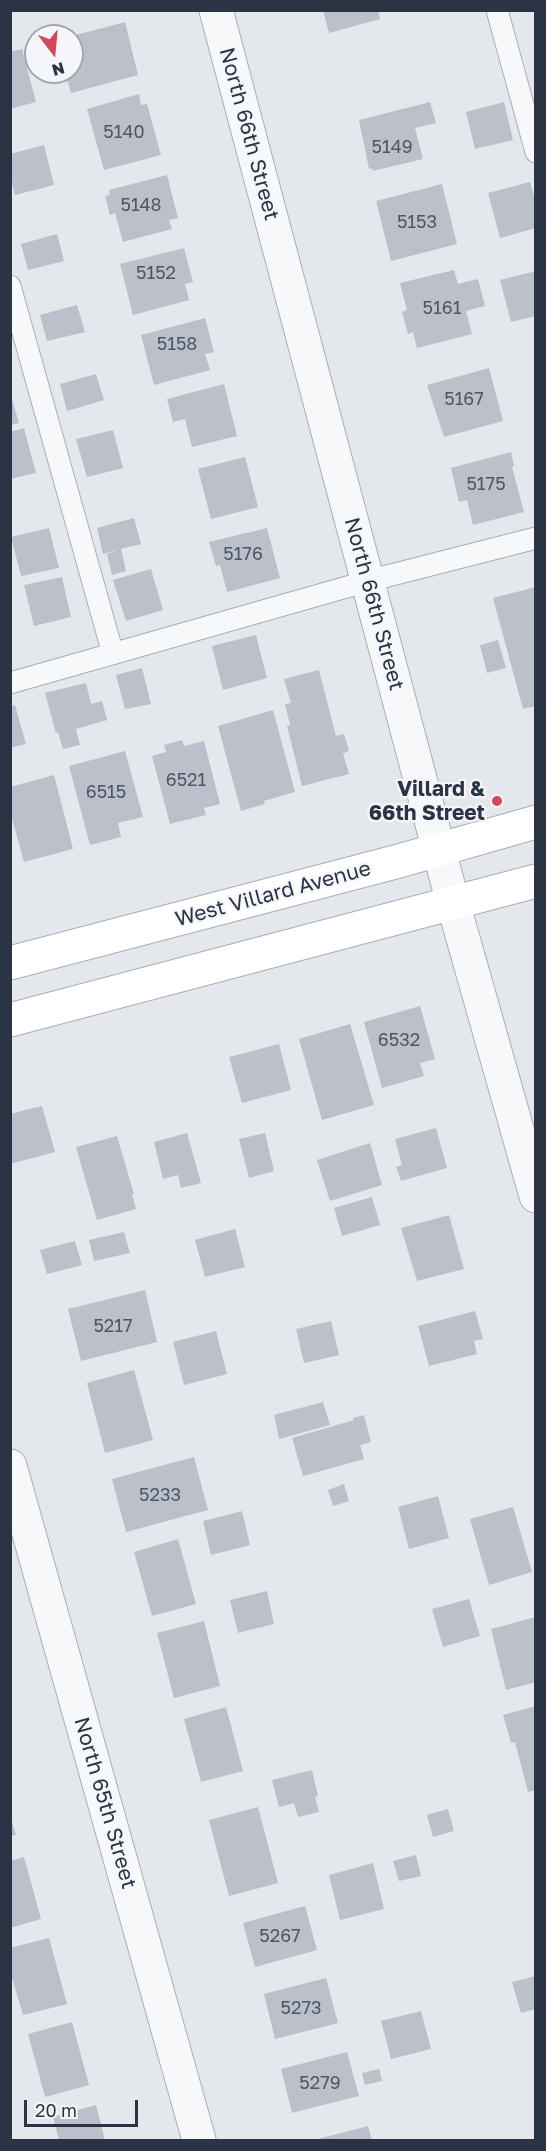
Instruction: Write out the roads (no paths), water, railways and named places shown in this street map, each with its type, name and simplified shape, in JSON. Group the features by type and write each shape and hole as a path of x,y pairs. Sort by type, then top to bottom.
{"street":[{"name":"North 66th Street","path":"216,10 453,903 536,1196"},
{"name":"West Villard Avenue","path":"10,963 536,822"},
{"path":"10,1020 536,881"},
{"name":"North 65th Street","path":"10,1466 199,2140"}],"lane":[{"path":"497,10 536,152"},
{"path":"10,286 113,654"},
{"path":"10,683 368,581 536,538"}],"place":[{"name":"Villard & 66th Street","path":"497,801"}]}
